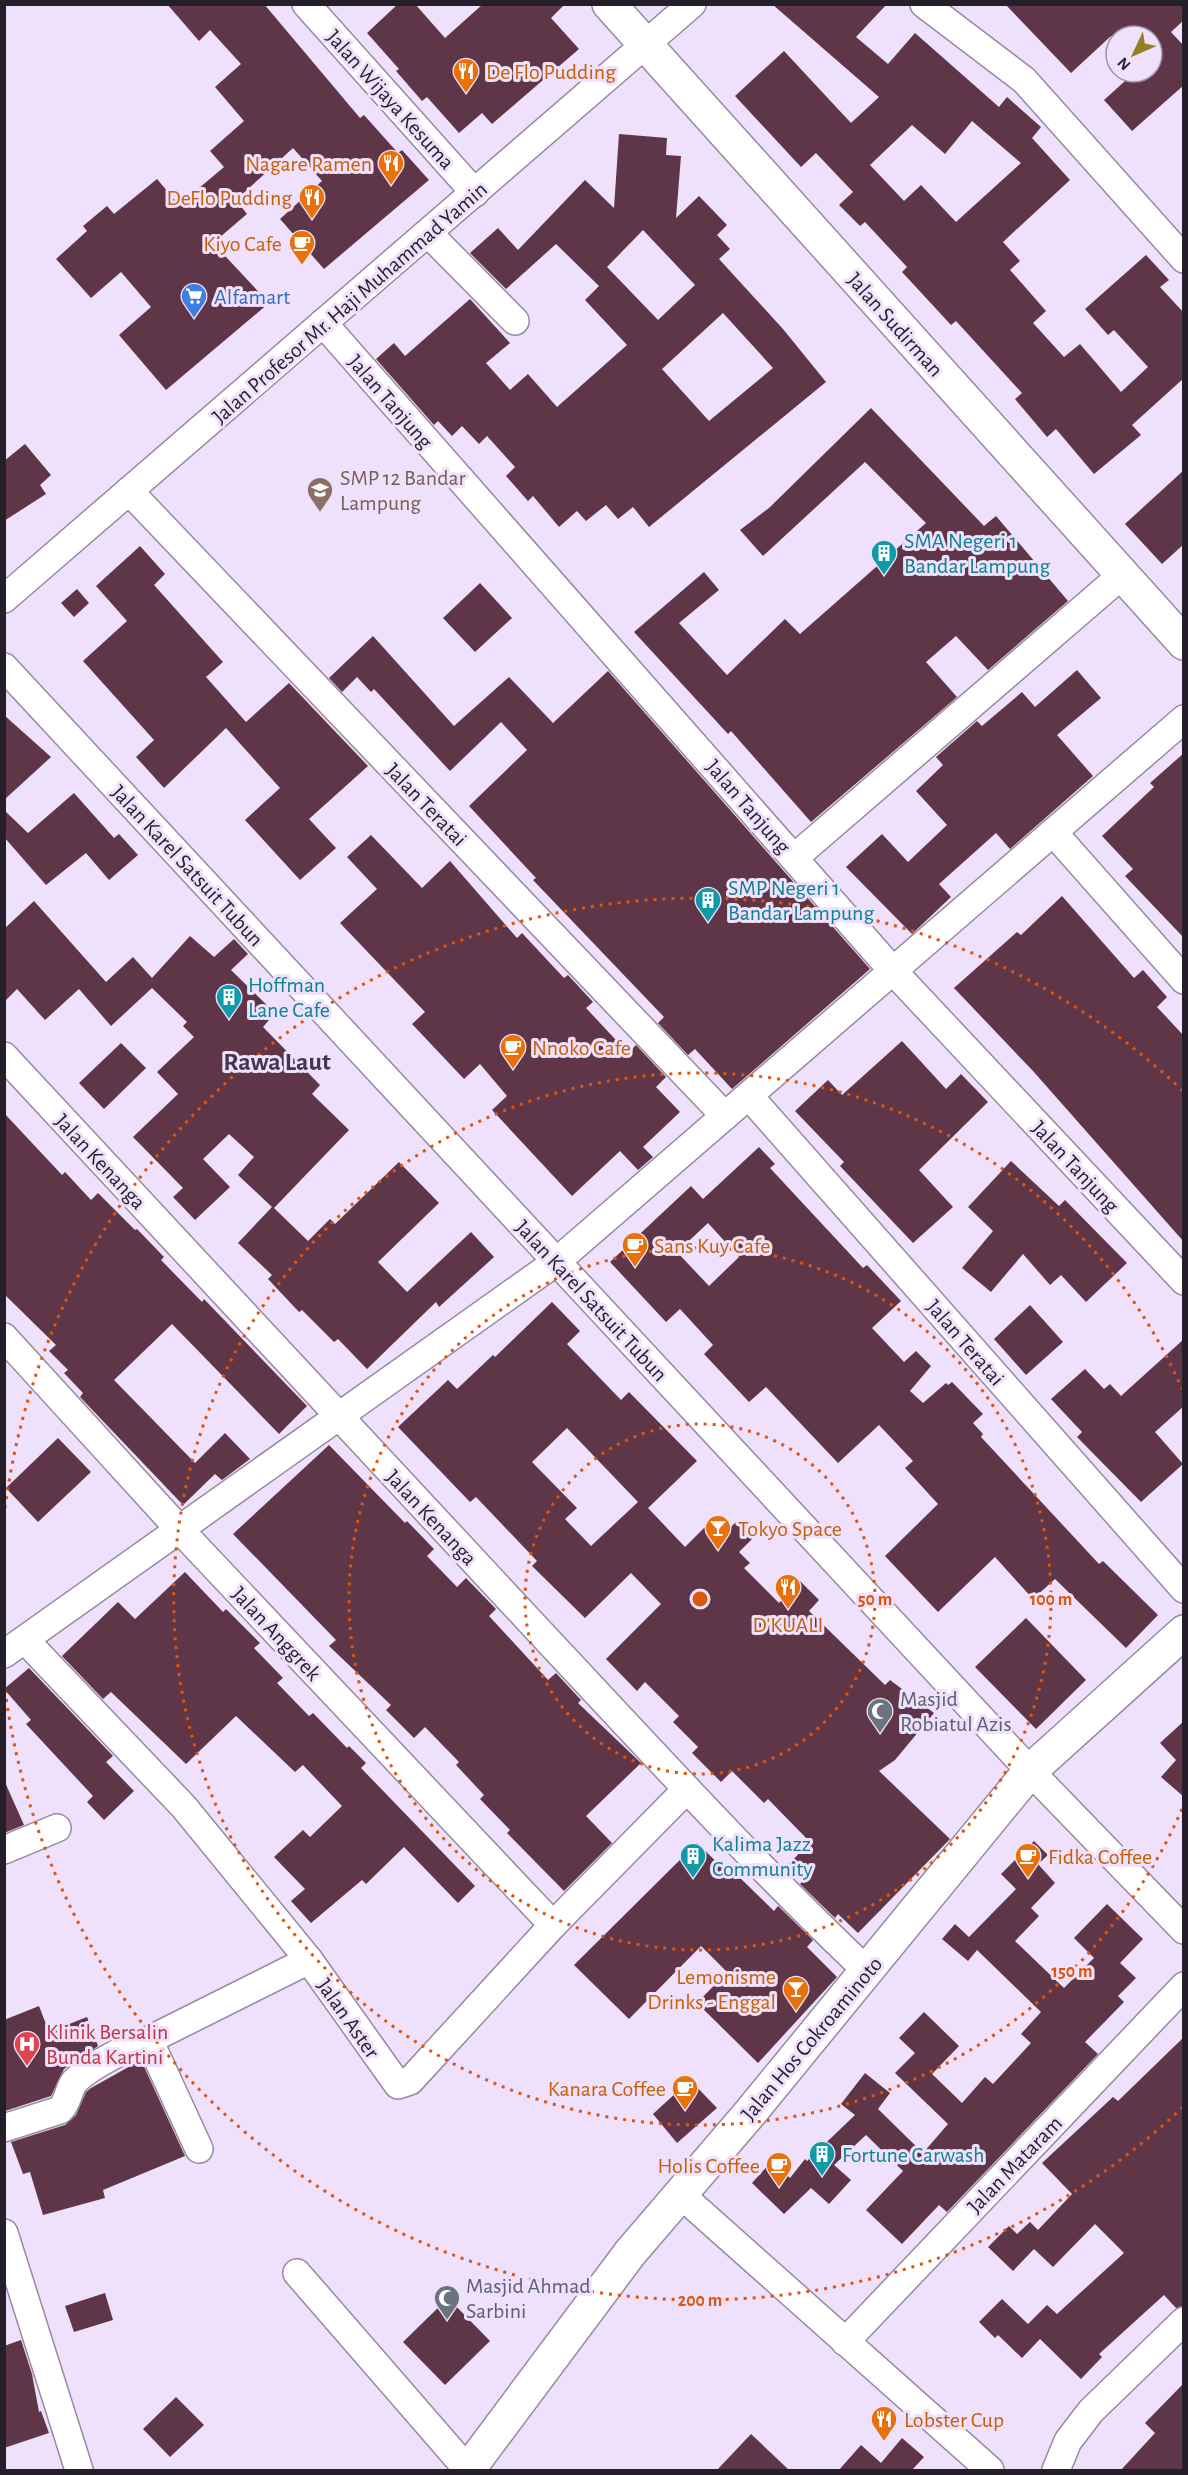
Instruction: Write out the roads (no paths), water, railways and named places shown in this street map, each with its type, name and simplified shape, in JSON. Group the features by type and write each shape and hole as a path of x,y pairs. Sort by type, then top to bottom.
{"street":[{"name":"Jalan Wijaya Kesuma","path":"306,4 475,193"},
{"name":"Jalan Sudirman","path":"609,4 1184,643"},
{"name":"Jalan Profesor Mr. Haji Muhammad Yamin","path":"4,599 692,4"},
{"path":"924,4 1024,80 1184,259"},
{"path":"428,233 515,321"},
{"name":"Jalan Tanjung","path":"323,323 893,970 1184,1281"},
{"name":"Jalan Teratai","path":"129,491 725,1116"},
{"path":"794,858 1122,575"},
{"name":"Jalan Karel Satsuit Tubun","path":"4,667 1030,1772 1184,1930"},
{"path":"15,1647 339,1419 556,1262 1184,719"},
{"path":"1053,832 1184,980"},
{"name":"Jalan Kenanga","path":"4,1056 339,1419 687,1789 804,1912 867,1971"},
{"name":"Jalan Teratai","path":"749,1095 1184,1589"},
{"name":"Jalan Anggrek","path":"4,1337 180,1530 553,1925"},
{"name":"Jalan Hos Cokroaminoto","path":"468,2470 630,2253 867,1971 1030,1772 1184,1632"},
{"name":"Jalan Aster","path":"15,1647 184,1807 309,1960 392,2080 404,2085 553,1925 687,1789"},
{"path":"4,1850 57,1828"},
{"path":"4,2128 60,2110 66,2104 75,2082 136,2044 149,2040 309,1960"},
{"name":"Jalan Mataram","path":"845,2342 1184,1986"},
{"path":"149,2040 199,2149"},
{"path":"680,2193 990,2470"},
{"path":"4,2233 79,2470"},
{"path":"297,2273 468,2470"},
{"path":"1056,2470 1068,2441 1091,2411 1184,2321"}],"place":[{"name":"De Flo Pudding","path":"466,94"},
{"name":"Nagare Ramen","path":"391,186"},
{"name":"DeFlo Pudding","path":"312,220"},
{"name":"Kiyo Cafe","path":"302,266"},
{"name":"Alfamart","path":"194,319"},
{"name":"SMP 12 Bandar Lampung","path":"320,513"},
{"name":"SMA Negeri 1 Bandar Lampung","path":"884,576"},
{"name":"SMP Negeri 1 Bandar Lampung","path":"708,923"},
{"name":"Hoffman Lane Cafe","path":"229,1020"},
{"name":"Nnoko Cafe","path":"513,1070"},
{"name":"Sans Kuy Cafe","path":"635,1268"},
{"name":"Tokyo Space","path":"718,1551"},
{"name":"D'KUALI","path":"788,1610"},
{"name":"Masjid Robiatul Azis","path":"880,1734"},
{"name":"Kalima Jazz Community","path":"693,1879"},
{"name":"Fidka Coffee","path":"1028,1879"},
{"name":"Lemonisme Drinks - Enggal","path":"796,2012"},
{"name":"Klinik Bersalin Bunda Kartini","path":"27,2067"},
{"name":"Kanara Coffee","path":"685,2111"},
{"name":"Fortune Carwash","path":"822,2177"},
{"name":"Holis Coffee","path":"779,2188"},
{"name":"Masjid Ahmad Sarbini","path":"447,2321"},
{"name":"Lobster Cup","path":"884,2442"}],"district":[{"name":"Rawa Laut","path":"277,1061"}]}
